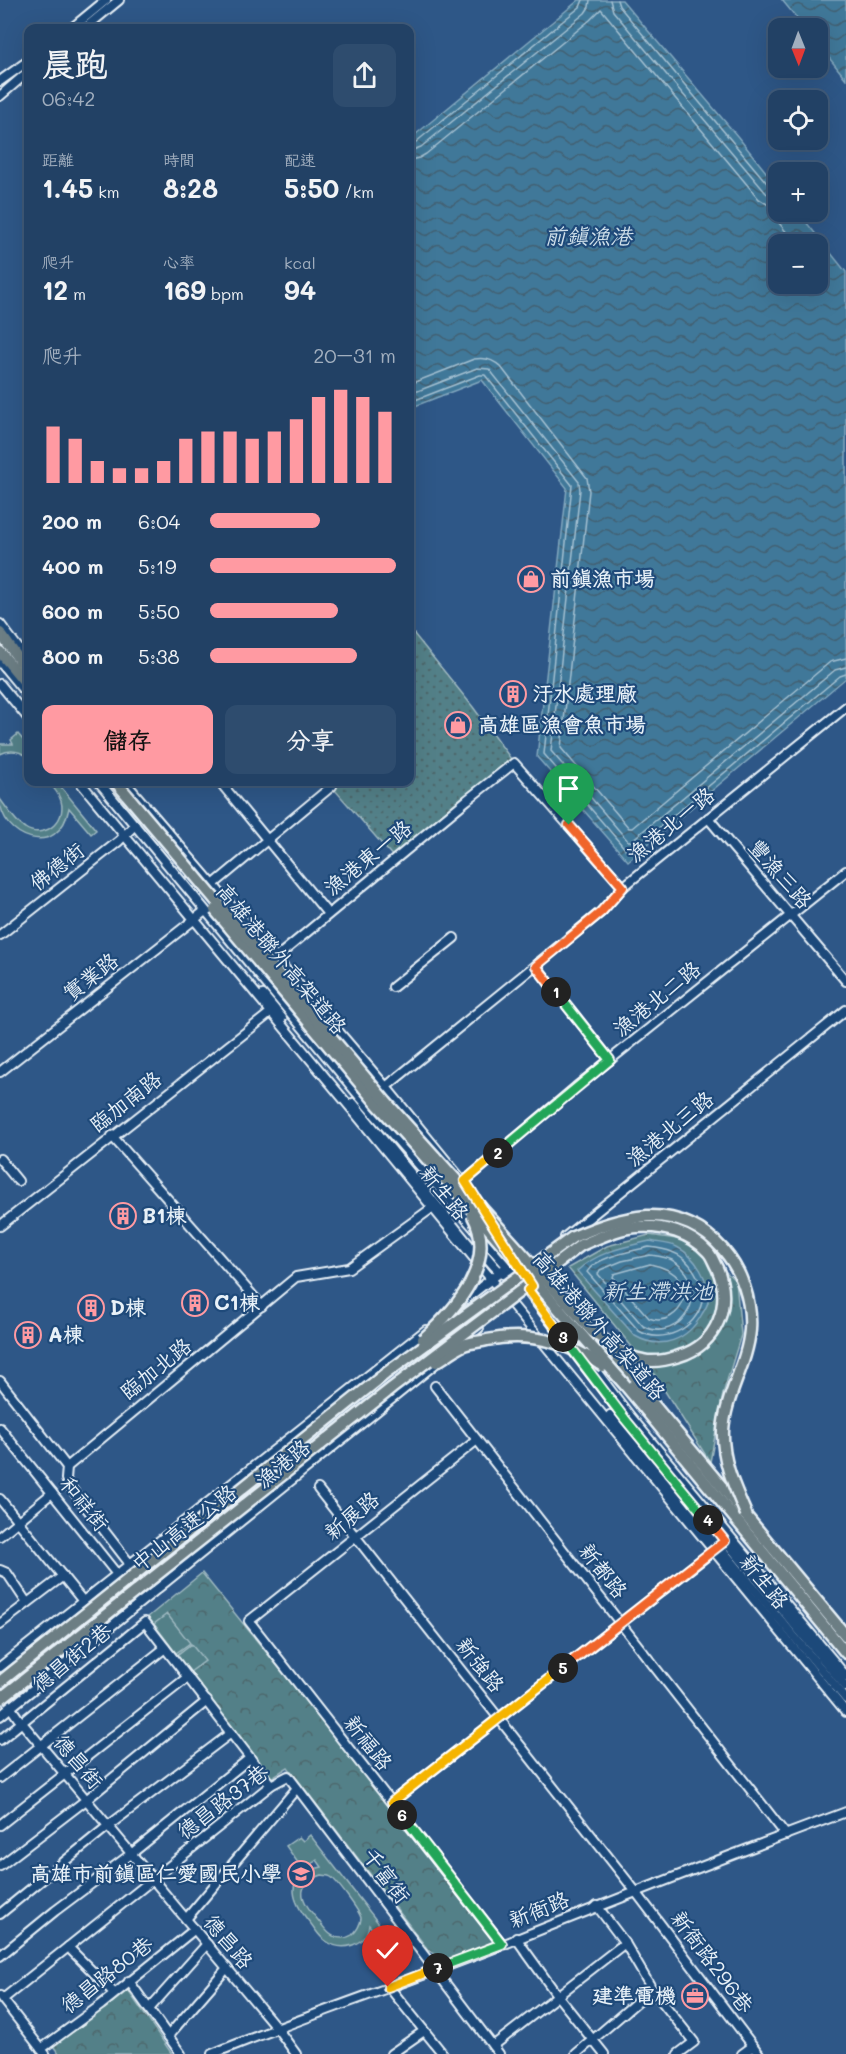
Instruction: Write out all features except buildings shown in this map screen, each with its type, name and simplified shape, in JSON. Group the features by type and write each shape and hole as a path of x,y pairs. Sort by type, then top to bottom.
{"highway":[{"path":"0,633 24,666"},
{"path":"0,643 24,672"},
{"path":"0,652 24,683"},
{"path":"0,662 24,684"},
{"name":"高雄港聯外高架道路","path":"111,786 379,1106 626,1386 846,1653"},
{"name":"高雄港聯外高架道路","path":"119,786 386,1102 591,1331 846,1636"},
{"path":"385,1374 445,1319 467,1290 476,1272 481,1251 480,1235 474,1218 462,1198"},
{"path":"385,1374 573,1237 598,1226 624,1219 649,1216 692,1225 718,1242 733,1261 746,1293 750,1331 736,1384 725,1414 723,1432 726,1465 746,1514"},
{"path":"392,1388 581,1245 617,1230 637,1227 664,1228 691,1237 710,1253 723,1282 722,1314 707,1341 687,1354 671,1359 642,1360 618,1350 591,1331"},
{"path":"392,1388 464,1345 516,1336 533,1337 564,1344 586,1354 607,1368 626,1386"},
{"name":"中山高速公路","path":"0,1682 385,1374"},
{"name":"中山高速公路","path":"0,1699 392,1388"}],"street":[{"path":"77,24 106,0"},
{"path":"89,24 119,0"},
{"path":"0,81 24,64"},
{"path":"0,96 24,75"},
{"path":"0,624 24,656"},
{"path":"0,662 24,691"},
{"path":"0,678 24,707"},
{"path":"0,684 24,713"},
{"name":"漁港北一路","path":"360,1109 601,912 623,887 846,707"},
{"name":"漁港東一路","path":"251,979 514,763 623,887"},
{"name":"新生路","path":"84,786 360,1109 435,1206 498,1273 520,1273"},
{"name":"新生路","path":"89,786 126,834"},
{"name":"新生路","path":"102,786 205,911 273,1010 360,1109 445,1197 498,1273 512,1301 846,1687"},
{"name":"新生路","path":"128,786 465,1181 530,1288 630,1416 846,1712"},
{"path":"223,786 328,914"},
{"path":"213,885 332,786"},
{"name":"豐漁三路","path":"708,818 846,981"},
{"name":"佛德街","path":"0,935 135,825"},
{"name":"漁港北二路","path":"465,1181 610,1060 846,871"},
{"name":"實業路","path":"0,1072 205,911"},
{"path":"393,987 454,938"},
{"path":"536,966 610,1060"},
{"name":"臨加南路","path":"0,1226 273,1010"},
{"name":"漁港北三路","path":"520,1273 846,1010"},
{"path":"112,1136 262,1306"},
{"path":"0,1159 18,1181"},
{"name":"新生路","path":"435,1206 498,1273"},
{"name":"臨加北路","path":"67,1467 301,1275 349,1268 435,1206"},
{"name":"漁港路","path":"0,1667 498,1273"},
{"name":"漁港路","path":"0,1716 530,1288"},
{"path":"0,1381 67,1467 66,1479 69,1484 152,1593"},
{"name":"新都路","path":"435,1386 786,1835"},
{"name":"和祥街","path":"0,1428 140,1603"},
{"name":"新展路","path":"249,1621 477,1440"},
{"name":"新強路","path":"318,1489 636,1892"},
{"path":"0,1536 52,1493"},
{"path":"0,1499 82,1600"},
{"path":"392,1802 722,1543"},
{"name":"新生路","path":"722,1543 846,1676"},
{"name":"新生路","path":"722,1543 846,1699"},
{"path":"0,1563 3,1571 27,1603"},
{"path":"0,1624 63,1576"},
{"name":"新福路","path":"249,1621 502,1944"},
{"name":"德昌街2巷","path":"0,1740 145,1622 165,1648"},
{"path":"0,1778 165,1648 271,1785"},
{"path":"0,1825 188,1677"},
{"name":"德昌街","path":"0,1692 22,1723 131,1854"},
{"path":"0,1866 86,1800 207,1701"},
{"path":"0,1914 108,1826 231,1733"},
{"path":"0,1956 250,1758"},
{"name":"德昌路37巷","path":"1,1997 68,1947 271,1785 288,1776"},
{"name":"千富街","path":"288,1776 494,2051"},
{"path":"186,1919 297,1788"},
{"name":"新衙路","path":"212,2054 226,2051 277,2028 435,1970 846,1812"},
{"name":"德昌路","path":"131,1854 277,2028 296,2054"},
{"name":"新衙路296巷","path":"636,1892 759,2054"},
{"path":"597,1906 625,1943 652,1989 694,2042 678,2054"},
{"name":"德昌路80巷","path":"43,2051 195,1929"},
{"path":"516,1938 604,2054"},
{"path":"494,2051 557,1995 625,1943"},
{"path":"149,2009 207,1944"},
{"path":"68,1947 114,1993"},
{"path":"168,2036 226,1968"},
{"path":"129,1981 181,2054"},
{"path":"388,1987 443,2054"},
{"path":"576,2054 652,1989"},
{"path":"1,1997 43,2051"},
{"path":"391,2054 424,2031"},
{"path":"742,2054 753,2046"}],"green space":[{"path":"414,634 473,707 514,763 395,859 331,786 414,786"},
{"path":"18,734 24,741 24,754 15,751 0,754 0,744 13,744 11,740"},
{"path":"51,786 60,786 96,830 91,834 69,808 63,824 54,834 43,838 31,838 19,833 9,824 0,799 11,815 25,828 39,832 52,827 60,816 61,801"},
{"path":"649,1235 691,1241 736,1281 741,1335 723,1394 710,1462 654,1374 568,1268 607,1246"},
{"path":"202,1573 499,1939 448,1961 429,1951 288,1767 271,1778 148,1617"},
{"path":"167,1614 190,1643 176,1653 154,1624"},
{"path":"191,1644 205,1661 190,1672 177,1655"},
{"path":"310,1835 390,1938 383,1942 369,1925 363,1938 353,1945 333,1945 320,1936 295,1897 296,1882 301,1876 322,1867 317,1860 303,1870 286,1846 299,1837 303,1841","holes":["322,1875 330,1876 334,1880 360,1915 359,1925 350,1936 344,1938 332,1936 304,1900 303,1889 306,1884"]},
{"path":"127,1989 172,2054 59,2054 53,2046"}],"water":[{"name":"前鎮漁港","path":"579,0 622,0 768,174 768,222 806,222 816,234 768,234 768,294 828,294 828,250 846,272 846,678 628,861 537,757 567,488 482,380 414,406 414,136"},
{"path":"782,0 846,0 846,79 828,56 828,18 797,18"},
{"name":"新生滯洪池","path":"650,1241 674,1246 684,1251 700,1270 708,1294 707,1305 689,1331 673,1340 654,1343 635,1336 577,1271 602,1255"}],"place":[{"name":"前鎮漁市場","path":"531,579"},
{"name":"汙水處理廠","path":"513,694"},
{"name":"高雄區漁會魚市場","path":"458,725"},
{"name":"B1棟","path":"123,1216"},
{"name":"C1棟","path":"195,1303"},
{"name":"D棟","path":"91,1308"},
{"name":"A棟","path":"28,1335"},
{"name":"高雄市前鎮區仁愛國民小學","path":"301,1874"},
{"name":"建準電機","path":"695,1996"}],"route":[{"path":"388,1987 502,1944 392,1802 725,1541 625,1419 528,1290 532,1286 465,1181 610,1060 536,966 601,912 623,887 569,825"}]}
